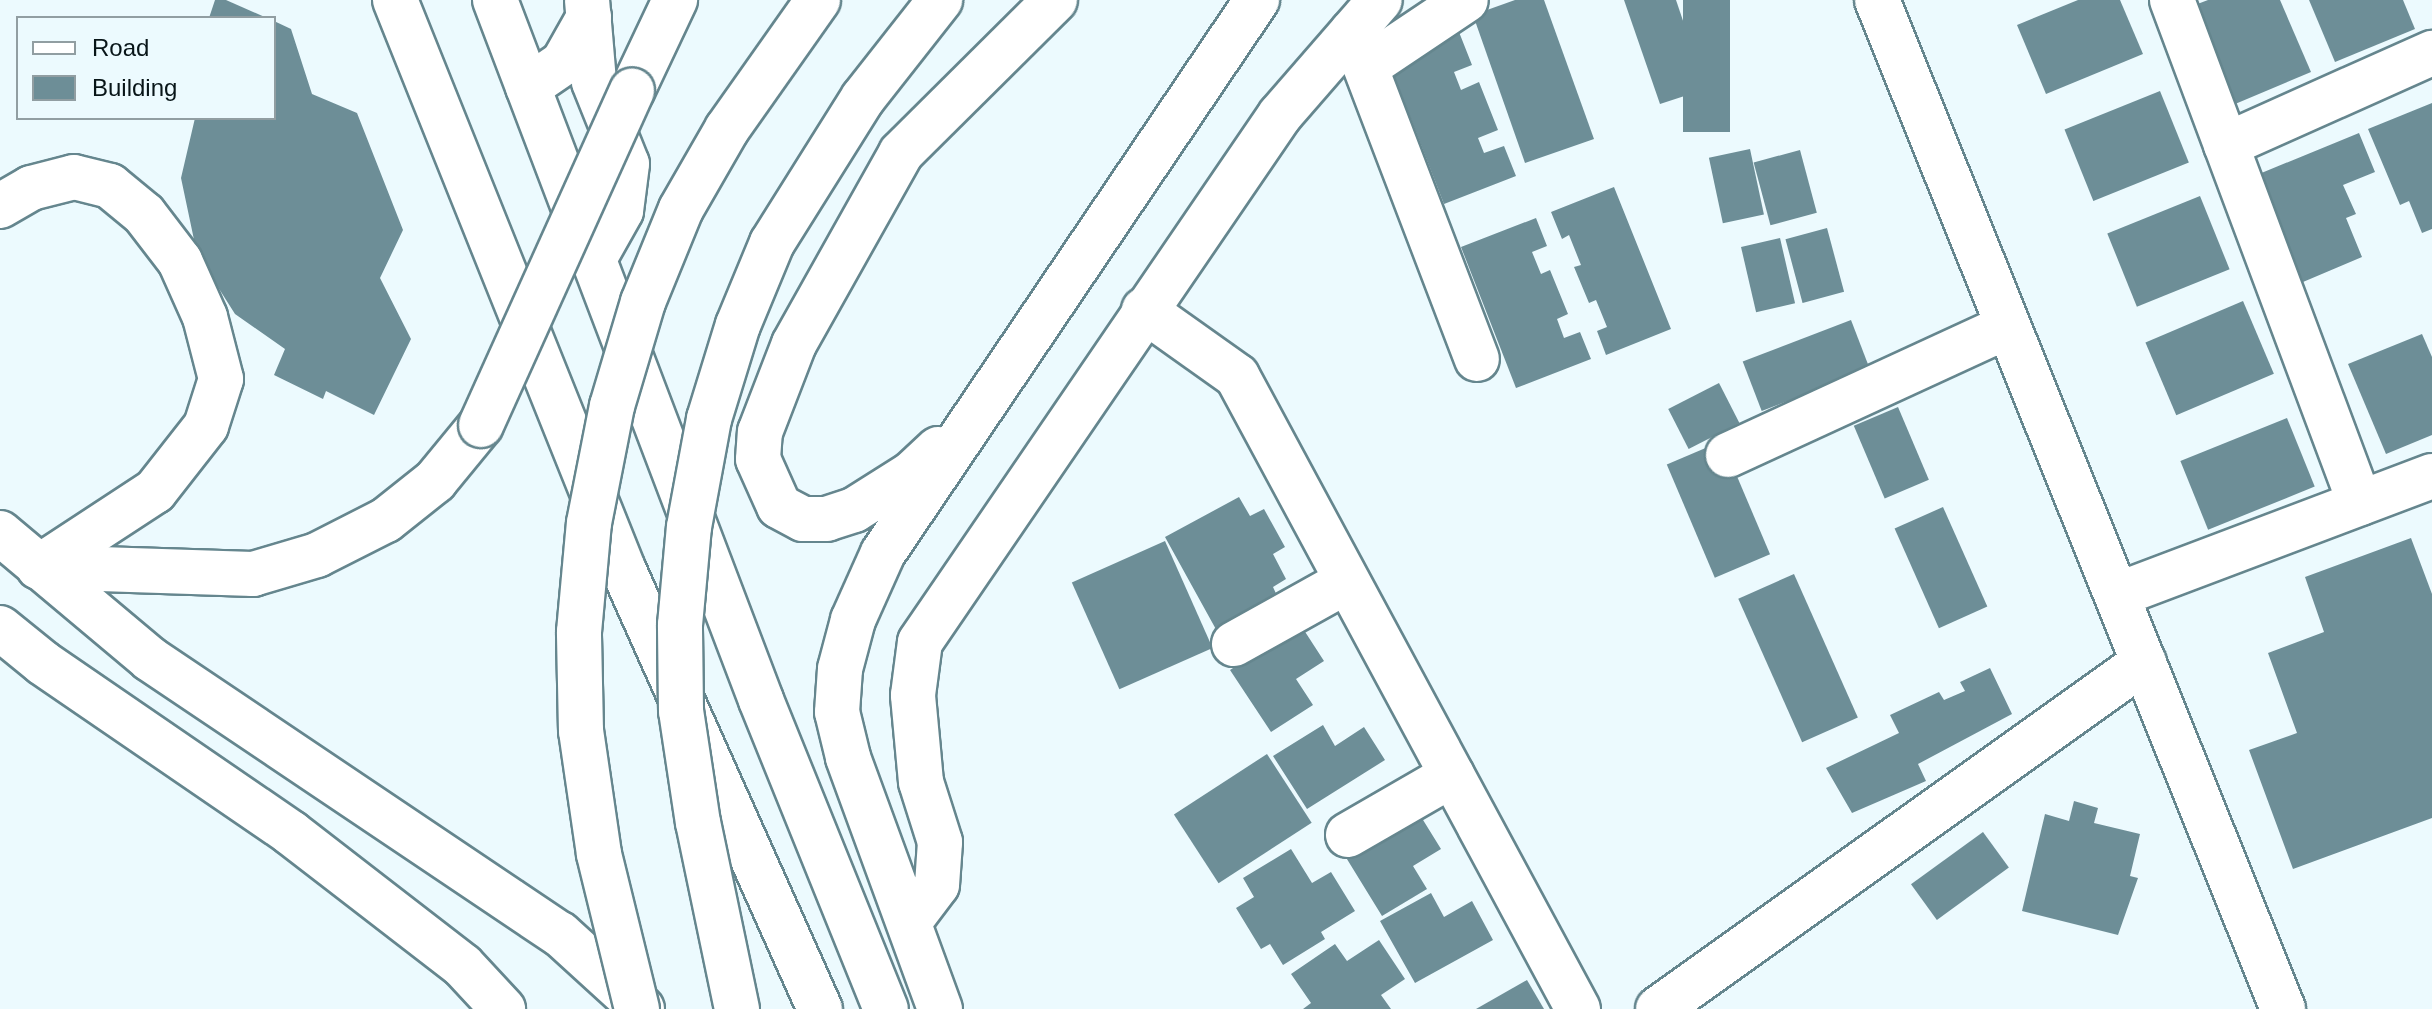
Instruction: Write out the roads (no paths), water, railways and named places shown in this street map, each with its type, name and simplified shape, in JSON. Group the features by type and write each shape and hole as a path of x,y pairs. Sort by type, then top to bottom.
{"main road":[{"path":"395,0 624,571 820,1009"},
{"path":"495,0 886,1009"},
{"path":"39,567 253,574 317,555 386,520 435,481 481,425 675,0"},
{"path":"640,1009 599,854 581,731 579,632 589,523 616,391 643,302 681,209 727,129 818,0"},
{"path":"737,1009 698,823 681,711 680,625 686,555 709,419 738,325 772,243 863,98 940,0"},
{"path":"977,412 911,474 854,510 827,519 803,519 779,506 758,459 760,432 794,344 901,153 1055,0"},
{"path":"1380,0 1359,49 1477,359"},
{"path":"909,922 937,885 940,842 921,782 913,695 920,642 1280,115 1359,49 1466,0"},
{"path":"1877,0 2283,1009"},
{"path":"2172,0 2360,503"},
{"path":"528,87 563,63 588,9"},
{"path":"588,9 594,82 627,164 621,211 594,259"},
{"path":"940,1009 848,757 837,712 840,669 853,620 883,553 1248,13"},
{"path":"2226,145 2432,53"},
{"path":"0,206 31,188 74,177 110,186 144,214 180,261 205,317 221,379 206,426 155,491 39,567"},
{"path":"1144,310 1237,376 1578,1009"},
{"path":"1728,455 2008,326"},
{"path":"2117,595 2432,476"},
{"path":"0,533 150,659 560,934 640,1009"},
{"path":"1234,644 1347,581"},
{"path":"0,628 43,663 291,833 463,966 503,1009"},
{"path":"1658,1009 2144,662"},
{"path":"1348,835 1452,775"}]}
